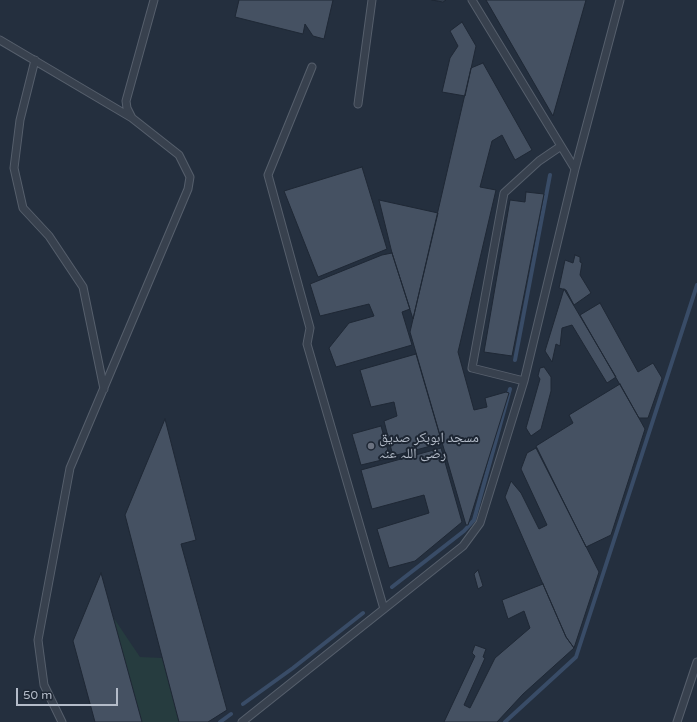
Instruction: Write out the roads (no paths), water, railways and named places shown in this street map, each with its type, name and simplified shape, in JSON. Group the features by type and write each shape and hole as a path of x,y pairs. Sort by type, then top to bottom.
{"lane":[{"path":"132,118 127,108 126,101 154,0"},
{"path":"358,104 372,0"},
{"path":"472,0 575,169"},
{"path":"242,722 463,546 480,522 524,381 575,169 620,0"},
{"path":"0,40 132,118 179,156 190,177 188,189 70,468 38,640 44,685 62,722"},
{"path":"34,60 20,120 14,168 23,208 49,236 83,287 104,389"},
{"path":"312,67 268,175 310,328 307,344 384,609"},
{"path":"524,381 472,368 504,193 539,161 561,146"},
{"path":"677,722 697,662"}],"waterway":[{"path":"515,360 550,175"},
{"path":"505,722 576,657 697,285"},
{"path":"392,587 464,531 474,520 510,389"},
{"path":"243,704 293,668 363,613"},
{"path":"220,722 231,714"}],"place":[{"name":"مسجد ابوبکر صدیق رضی اللہ عنہ","path":"371,446"}]}
